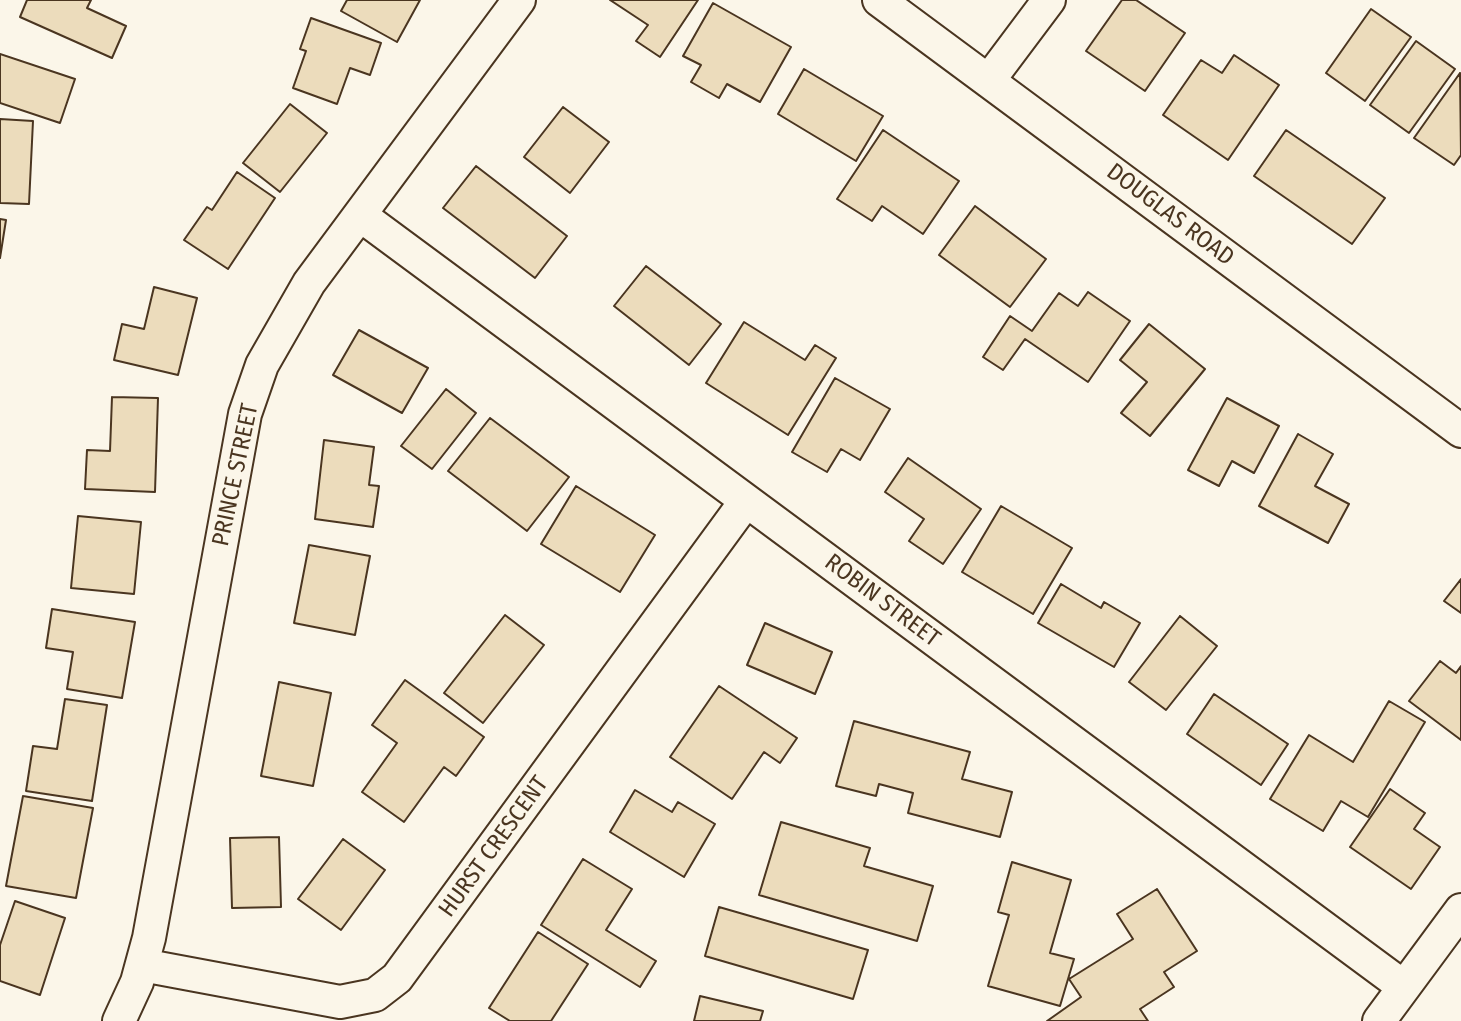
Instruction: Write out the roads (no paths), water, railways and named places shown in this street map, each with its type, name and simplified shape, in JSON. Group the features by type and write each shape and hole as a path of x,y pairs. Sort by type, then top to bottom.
{"street":[{"name":"PRINCE STREET","path":"119,1021 142,965 245,414 262,365 283,324 519,0"},
{"name":"DOUGLAS ROAD","path":"879,0 1461,431"},
{"path":"989,80 1049,0"},
{"name":"ROBIN STREET","path":"360,215 1404,987"},
{"name":"HURST CRESCENT","path":"142,965 340,1002 375,995 397,978 746,501"},
{"path":"1379,1021 1461,910"}]}
